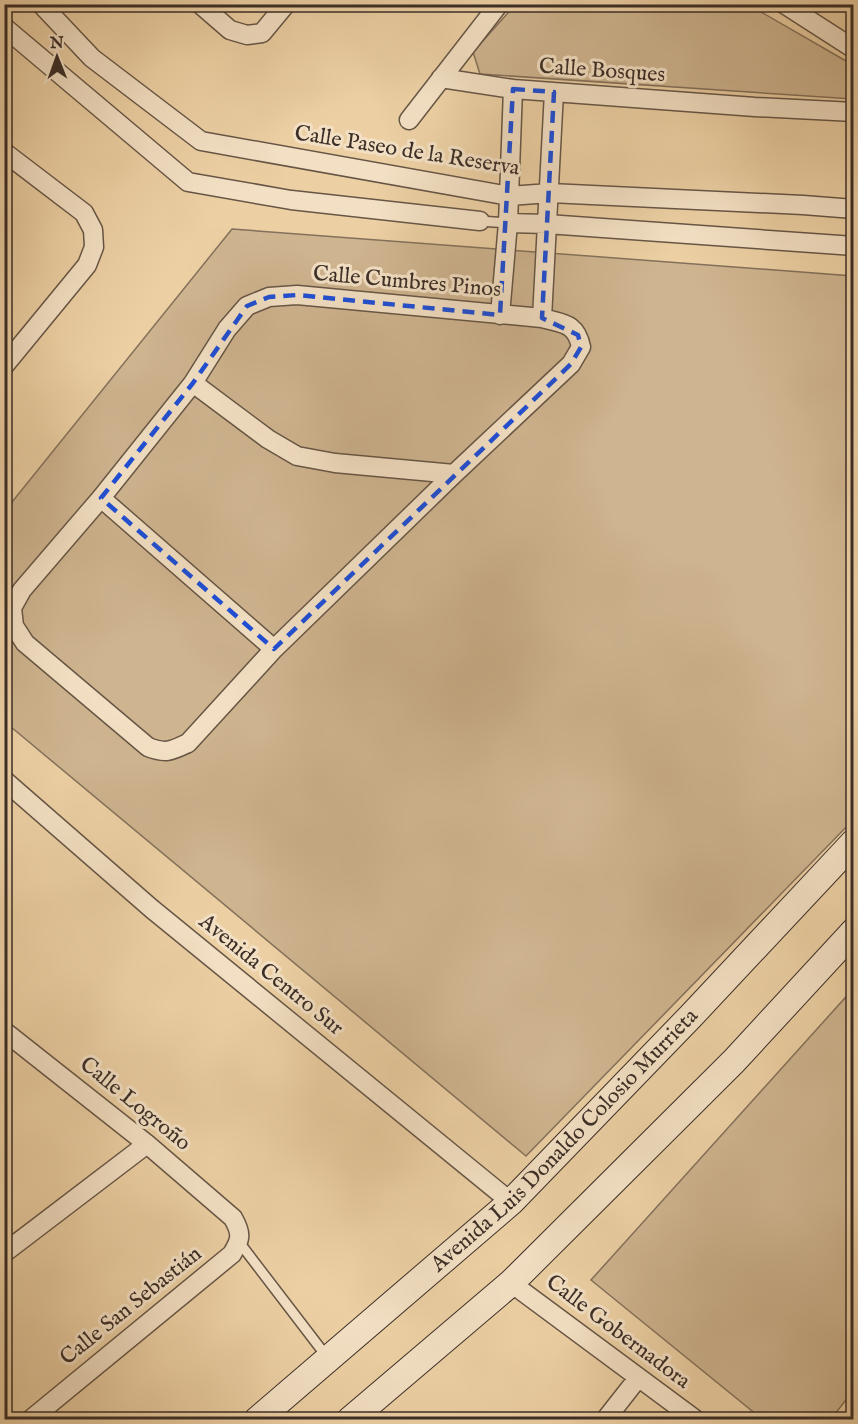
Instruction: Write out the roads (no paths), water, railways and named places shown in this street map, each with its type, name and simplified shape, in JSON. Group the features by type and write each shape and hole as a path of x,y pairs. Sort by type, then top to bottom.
{"main road":[{"name":"Avenida Luis Donaldo Colosio Murrieta","path":"257,1419 511,1202 691,1016 854,842"},
{"path":"350,1419 512,1283 734,1061 854,931"}],"street":[{"name":"Calle Paseo de la Reserva","path":"41,4 92,58 201,141 509,195 550,193 854,209"},
{"path":"200,4 230,30 247,35 262,33 285,4"},
{"path":"409,120 499,4"},
{"path":"784,4 854,49"},
{"path":"4,27 188,182 291,200 480,221"},
{"name":"Calle Bosques","path":"441,78 513,89 854,112"},
{"path":"500,315 508,223 513,89"},
{"path":"542,318 554,92"},
{"path":"4,152 84,213 93,230 94,248 87,265 4,366"},
{"path":"508,223 854,246"},
{"name":"Calle Cumbres Pinos","path":"297,296 542,318 571,327 578,334 581,347 571,364 274,649 188,743 172,751 161,752 148,747 25,643 14,626 12,608 22,590 193,383 227,329 247,306 269,297 297,296"},
{"path":"193,383 268,439 297,456 335,463 454,474"},
{"path":"100,498 274,649"},
{"name":"Avenida Centro Sur","path":"4,780 152,909 511,1202"},
{"name":"Calle Logroño","path":"9,1041 147,1144 233,1218 240,1230 239,1242"},
{"path":"4,1253 147,1144"},
{"name":"Calle San Sebastián","path":"30,1419 232,1254 239,1242"},
{"name":"Calle Gobernadora","path":"512,1283 696,1419"},
{"path":"605,1419 638,1378"}],"lane":[{"path":"480,221 508,223"},
{"path":"239,1242 328,1359"}]}
